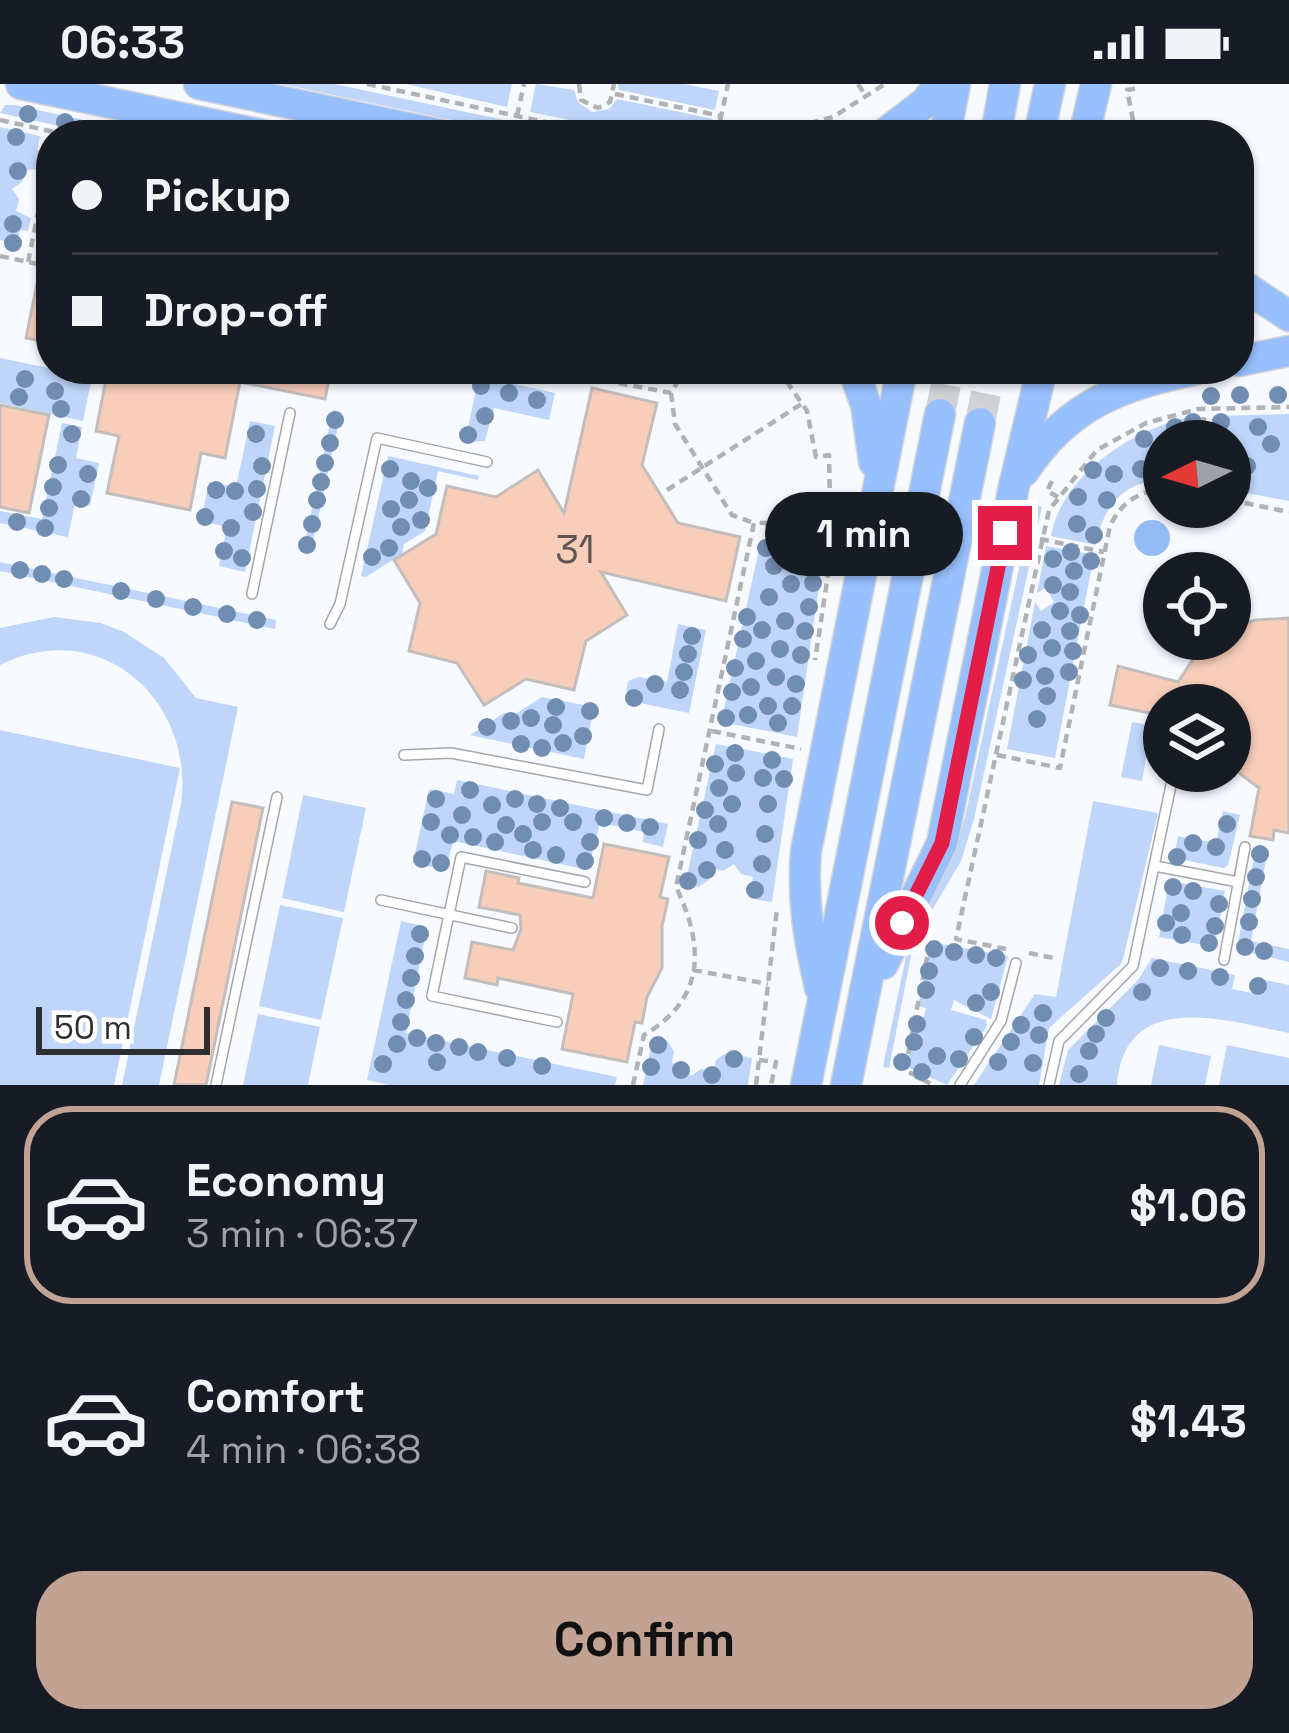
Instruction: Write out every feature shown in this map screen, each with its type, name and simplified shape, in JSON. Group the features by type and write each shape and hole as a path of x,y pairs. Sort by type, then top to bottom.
{"main road":[{"path":"21,84 192,120"},
{"path":"199,84 370,120"},
{"path":"889,120 926,103 939,84"},
{"path":"948,120 955,84"},
{"path":"998,120 1005,84"},
{"path":"1042,120 1049,84"},
{"path":"1088,120 1096,84"},
{"path":"1096,84 1105,120"},
{"path":"1254,293 1289,316"},
{"path":"1254,308 1289,316"},
{"path":"1254,345 1289,351"},
{"path":"1254,358 1289,351"},
{"path":"858,384 866,405 876,495"},
{"path":"823,1001 806,925 806,851 899,384"},
{"path":"861,1013 942,843 1038,384"},
{"path":"1014,487 1056,429 1085,406 1141,384"},
{"path":"806,1085 940,414"},
{"path":"846,1085 980,423"}],"lane":[{"path":"252,594 290,413"},
{"path":"330,624 340,604 376,438 487,462"},
{"path":"404,755 451,753 647,790 659,729"},
{"path":"1049,1085 1059,1041 1133,966 1170,792"},
{"path":"216,1085 277,797"},
{"path":"1224,959 1245,847"},
{"path":"556,1022 432,996 461,857 585,883"},
{"path":"1155,866 1238,882"},
{"path":"381,900 512,928"},
{"path":"960,1085 1000,1021 1016,963"}],"path":[{"path":"368,84 537,120"},
{"path":"518,116 524,84"},
{"path":"568,84 579,85 581,100 593,108 607,106 614,84"},
{"path":"721,120 728,84"},
{"path":"858,84 867,98"},
{"path":"826,120 885,84"},
{"path":"1133,120 1126,91 1140,88"},
{"path":"614,94 721,116"},
{"path":"0,120 36,129"},
{"path":"28,262 36,223"},
{"path":"0,256 36,263"},
{"path":"621,384 671,394"},
{"path":"677,384 671,394 675,424 732,515 754,524 831,522"},
{"path":"789,384 812,426 816,457 829,455 831,555 813,669"},
{"path":"1178,400 1182,412"},
{"path":"668,490 803,404"},
{"path":"1053,958 956,939 1040,539 1058,497 1088,459 1114,438 1182,412 1289,406"},
{"path":"1204,420 1205,409"},
{"path":"1052,482 1047,491 1058,497"},
{"path":"997,755 1060,768 1110,526 1124,504 1143,493"},
{"path":"1251,504 1289,512"},
{"path":"633,1085 644,1035 673,1018 689,989 697,948 692,919 676,887 754,524"},
{"path":"1040,539 1104,552"},
{"path":"710,730 801,749 803,737"},
{"path":"756,1085 778,905"},
{"path":"929,942 904,1070 933,1085"},
{"path":"693,970 768,984"},
{"path":"759,1060 776,1062 772,1085"}],"shaded area":[{"path":"281,84 334,84 504,120 452,120"},
{"path":"406,84 512,84 507,107"},
{"path":"536,84 574,90 578,102 592,112 609,109 617,99 713,119 570,120 530,112"},
{"path":"618,84 684,84 719,91 715,110 619,90"},
{"path":"5,105 15,105 83,120 36,121 0,113"},
{"path":"0,127 36,135 36,169 25,170 22,182 12,189 19,199 16,211 31,218 28,231 20,230 17,244 0,240"},
{"path":"0,358 36,365 36,384 91,384 83,421 0,403"},
{"path":"477,384 515,384 555,393 549,420 494,408 485,441 470,442 467,432"},
{"path":"333,410 341,412 311,551 303,550"},
{"path":"1289,414 1289,501 1251,494 1251,420 1212,420 1213,416"},
{"path":"250,421 275,426 245,572 219,566 227,527 201,521 209,482 236,487"},
{"path":"62,423 82,427 76,458 99,463 90,506 75,503 68,537 0,523 0,511 42,519"},
{"path":"1143,434 1143,483 1117,498 1096,545 1051,536 1070,492 1086,473"},
{"path":"388,456 479,476 478,480 438,471 425,531 404,544 402,554 361,576"},
{"path":"1033,504 1042,507 974,819 961,861 914,941 889,1068 883,1067 911,932 953,857 965,817"},
{"path":"1143,522 1143,528 1169,531 1164,552 1143,554 1135,545 1135,531"},
{"path":"761,540 824,553 797,737 721,722"},
{"path":"1046,546 1094,555 1055,758 1007,749 1035,602 1041,611 1054,602 1046,588 1037,593"},
{"path":"0,562 276,620 275,629 0,571"},
{"path":"54,617 101,623 124,632 164,658 196,698 238,707 159,1085 122,1085 181,804 181,766 173,731 156,701 133,677 105,660 72,651 37,652 0,665 0,628"},
{"path":"678,624 706,630 689,713 625,700 628,681 639,677 667,682"},
{"path":"542,697 594,707 584,759 470,735 504,713 514,715"},
{"path":"1132,722 1143,724 1142,781 1121,777"},
{"path":"0,730 180,768 114,1085 0,1085"},
{"path":"716,744 793,759 772,902 758,900 751,889 753,877 741,874 734,864 723,871 711,868 709,880 698,887 685,885"},
{"path":"457,780 668,824 663,847 643,842 644,832 600,823 588,870 453,841 446,870 413,863 429,789 454,794"},
{"path":"303,795 366,808 344,912 282,898"},
{"path":"1093,801 1158,813 1122,963 1049,1028 1039,1085 974,1085 1035,994 1056,997"},
{"path":"1223,811 1240,815 1228,865 1174,858 1178,836 1216,843"},
{"path":"1256,847 1264,851 1266,860 1251,941 1289,949 1289,962 1237,949"},
{"path":"1169,881 1225,891 1216,938 1210,946 1159,937"},
{"path":"280,905 343,918 321,1020 259,1006"},
{"path":"401,921 427,927 406,1033 617,1077 615,1085 389,1085 367,1080"},
{"path":"931,942 1008,956 991,1019 954,1000 951,1010 986,1020 987,1026 947,1085 907,1067 916,1018 923,1019 926,1008 918,1006"},
{"path":"1152,958 1235,975 1232,989 1252,993 1256,978 1289,985 1289,1033 1209,1018 1159,1022 1139,1034 1124,1054 1117,1085 1059,1085 1068,1050 1138,980"},
{"path":"258,1014 320,1027 308,1085 243,1085"},
{"path":"653,1037 667,1040 674,1051 672,1063 684,1066 691,1076 701,1069 713,1072 716,1060 726,1053 752,1058 748,1085 643,1085"},
{"path":"1159,1045 1211,1056 1205,1085 1151,1085"},
{"path":"1227,1045 1289,1058 1289,1085 1219,1085"}],"building":[{"path":"36,289 36,340 26,338"},
{"path":"105,384 240,384 225,458 201,453 190,510 107,493 119,436 96,431"},
{"path":"250,384 328,384 325,399"},
{"path":"592,388 657,403 642,465 678,523 740,537 726,601 601,572 627,615 586,641 574,690 526,679 484,705 457,663 409,651 420,603 394,560 436,534 447,486 496,497 538,470 564,513"},
{"path":"0,405 49,415 29,513 0,507"},
{"path":"1289,618 1289,833 1274,830 1273,840 1250,836 1259,788 1251,782 1251,684 1143,684 1143,712 1110,705 1118,666 1178,682 1193,660 1251,660 1251,621"},
{"path":"232,802 263,808 206,1085 174,1085"},
{"path":"604,844 669,857 660,897 668,899 662,926 662,968 647,997 642,1023 635,1022 627,1062 562,1049 573,994 498,978 497,985 465,978 472,942 513,950 521,929 520,915 479,907 486,871 519,878 518,883 593,898"}],"tunnel":[{"path":"940,414 946,384"},
{"path":"980,423 988,384"}],"route":[{"path":"902,923 942,843 950,815 1005,533"}]}
